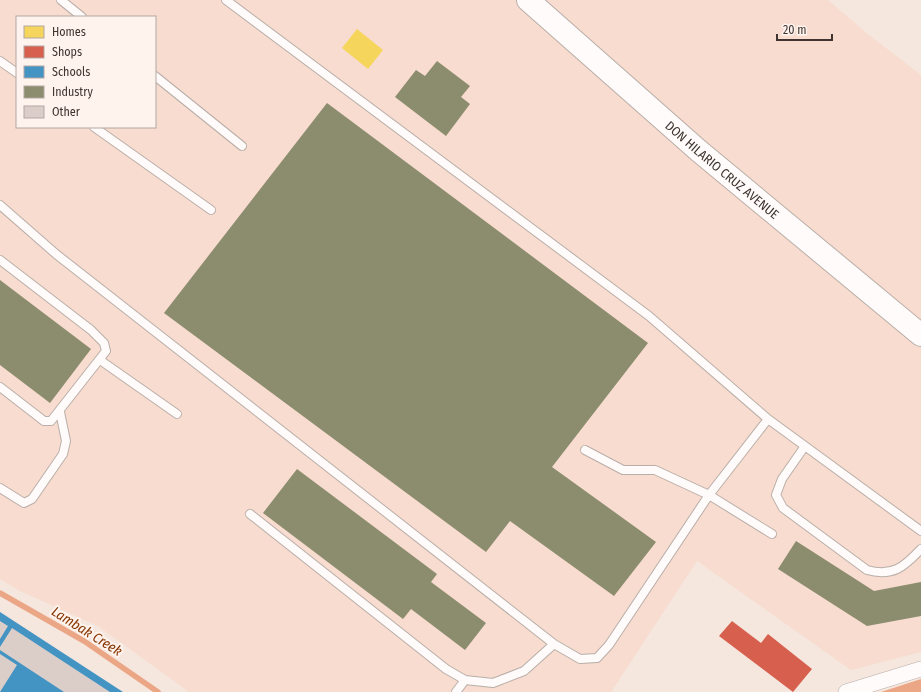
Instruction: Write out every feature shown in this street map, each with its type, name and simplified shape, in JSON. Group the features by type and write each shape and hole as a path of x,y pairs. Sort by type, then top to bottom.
{"street":[{"name":"DON HILARIO CRUZ AVENUE","path":"528,0 699,152 921,335"},
{"path":"846,692 921,669"}],"lane":[{"path":"61,0 81,16"},
{"path":"226,0 649,316 768,419 921,532"},
{"path":"0,61 16,72"},
{"path":"156,77 242,146"},
{"path":"95,128 211,210"},
{"path":"0,205 56,254 554,644 580,659 597,658 609,646 709,495 768,419"},
{"path":"0,260 91,330 104,343 106,351 60,412 51,421 44,421 0,387"},
{"path":"100,360 177,414"},
{"path":"0,488 24,503 32,500 63,454 66,441 60,412"},
{"path":"805,446 782,479 776,495 783,508 868,570 874,572 881,573 896,570 910,560 921,549"},
{"path":"585,450 623,470 656,470 709,495 772,534"},
{"path":"250,514 446,669 465,680 493,683 524,671 554,644"},
{"path":"456,692 465,680"}],"shaded area":[{"path":"0,0 828,0 869,35 921,75 921,652 851,670 697,561 611,692 189,692 98,626 20,591 0,579"},
{"path":"921,679 921,692 881,692"}],"building: Homes":[{"path":"357,29 383,50 368,69 342,48"}],"building: Shops":[{"path":"732,621 761,643 768,634 812,669 793,692 719,636"}],"building: Schools":[{"path":"0,612 123,692 0,692"}],"building: Industry":[{"path":"437,61 470,86 461,97 470,104 446,136 395,97 416,70 425,76"},
{"path":"327,103 648,343 552,467 656,542 614,596 510,521 486,552 164,313"},
{"path":"0,280 91,349 50,403 0,365"},
{"path":"297,469 437,574 431,582 486,623 465,650 411,609 403,619 263,513"},
{"path":"796,541 874,591 921,582 921,616 867,626 778,569"}],"building: Other":[{"path":"0,621 8,626 0,639"},
{"path":"12,628 110,692 64,692 0,650 0,647"},
{"path":"0,654 17,665 0,692"}],"waterway":[{"name":"Lambak Creek","path":"0,593 84,641 158,692"}]}
